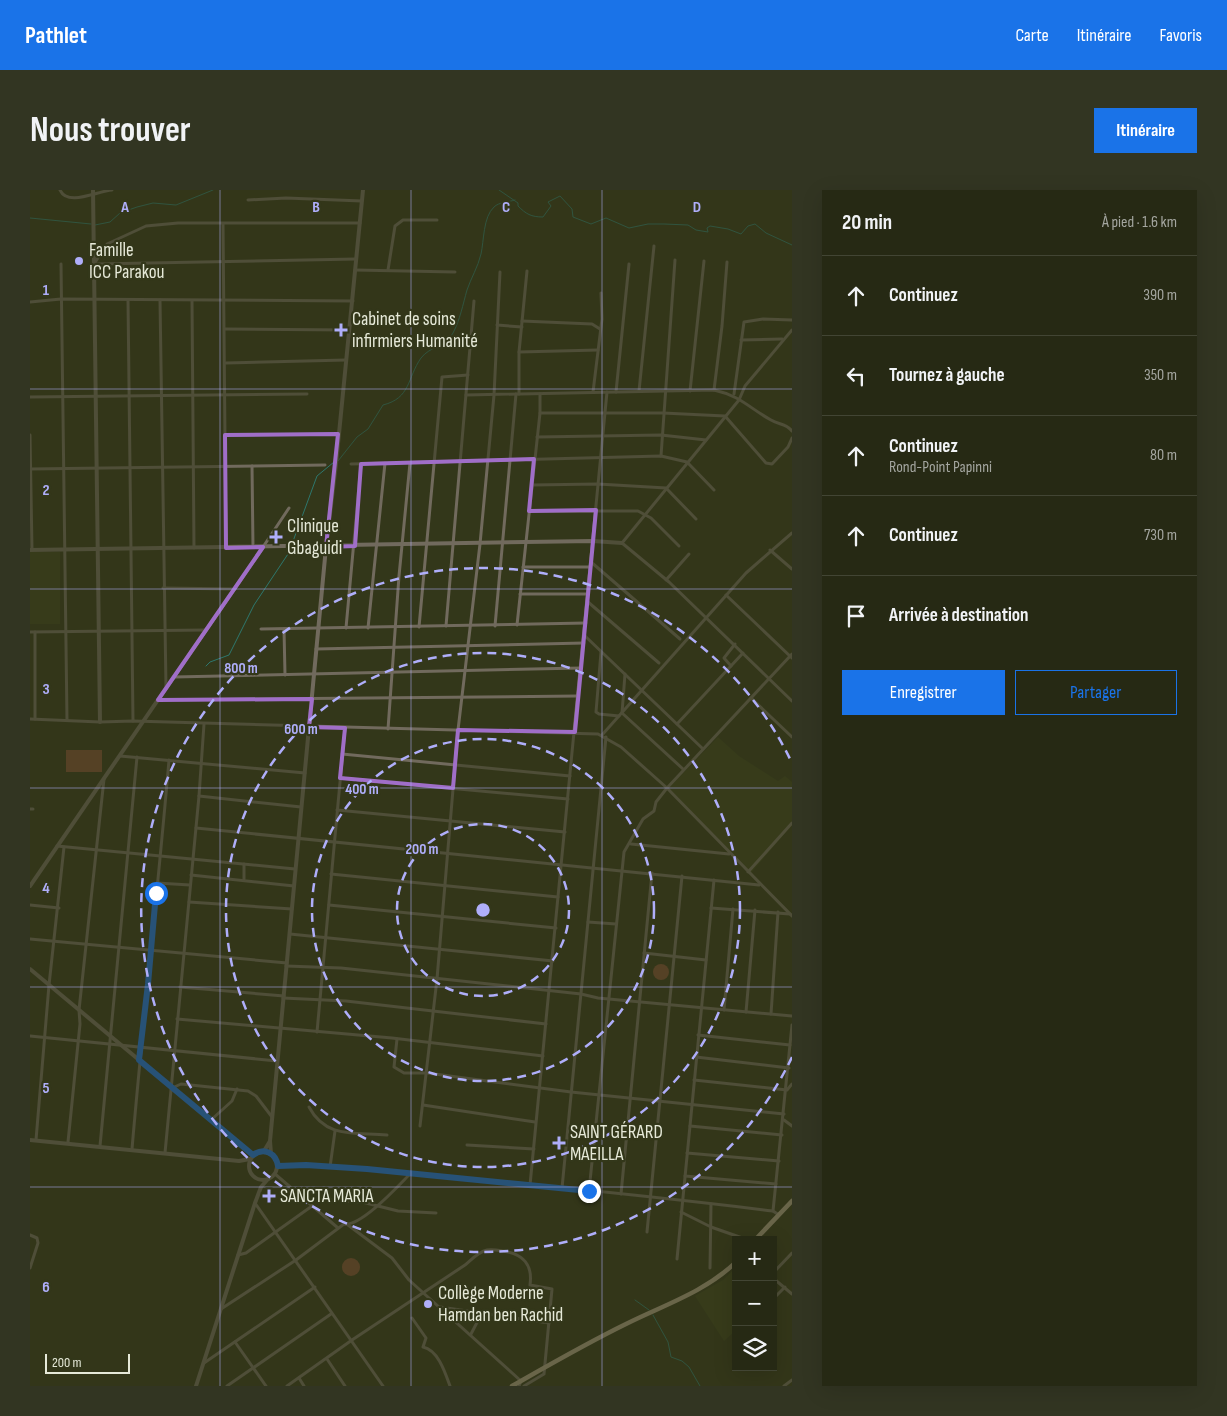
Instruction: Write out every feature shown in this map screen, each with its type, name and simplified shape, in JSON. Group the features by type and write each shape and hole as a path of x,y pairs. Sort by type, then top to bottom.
{"main road":[{"path":"759,1236 792,1202"},
{"path":"512,1386 625,1324 694,1292 721,1276 732,1266"}],"street":[{"path":"60,190 66,196 81,198 93,192 112,190"},
{"path":"271,1154 272,1116 298,837 363,190"},
{"path":"93,192 100,722"},
{"path":"248,200 286,198 362,201"},
{"path":"388,270 394,226 403,220 438,220"},
{"path":"94,264 107,244 146,226 360,223"},
{"path":"223,224 226,329 226,548"},
{"path":"639,391 654,246"},
{"path":"94,264 356,260"},
{"path":"661,456 664,391 675,260"},
{"path":"690,391 704,261"},
{"path":"714,390 727,262"},
{"path":"61,264 67,720"},
{"path":"616,392 629,264"},
{"path":"355,270 455,272"},
{"path":"495,626 527,271"},
{"path":"420,1126 437,979 454,765 480,544 494,395 500,272"},
{"path":"594,392 600,330 601,294"},
{"path":"30,302 61,300 353,300"},
{"path":"128,300 133,721"},
{"path":"160,300 162,549 166,688"},
{"path":"192,301 194,548"},
{"path":"446,626 474,301"},
{"path":"734,394 741,340 746,321 792,320"},
{"path":"522,321 592,324 600,330"},
{"path":"497,325 522,326"},
{"path":"226,329 349,330"},
{"path":"622,543 739,400 745,386 792,330"},
{"path":"741,340 783,340"},
{"path":"519,352 598,350"},
{"path":"226,362 346,360"},
{"path":"419,627 442,377 468,375"},
{"path":"466,395 714,390 734,394 739,400 770,420 788,427 792,431"},
{"path":"530,1184 585,636 607,392"},
{"path":"30,397 307,394"},
{"path":"517,625 540,413 540,394"},
{"path":"540,413 605,412 725,416 766,463 772,464 777,460 792,438"},
{"path":"225,435 338,434"},
{"path":"30,435 31,550 326,547 593,541 622,543 666,580 792,701"},
{"path":"537,436 661,435 706,440"},
{"path":"351,464 661,456 687,462 714,490"},
{"path":"388,728 391,673 410,463"},
{"path":"31,469 324,464"},
{"path":"346,628 361,464"},
{"path":"368,628 385,464"},
{"path":"252,466 253,548"},
{"path":"532,485 598,484 666,488 696,519"},
{"path":"30,886 289,508"},
{"path":"529,511 638,510 651,518 679,546"},
{"path":"562,1188 604,736 620,714 705,618 770,550 792,533"},
{"path":"770,550 792,569"},
{"path":"666,580 689,554"},
{"path":"591,562 680,639"},
{"path":"523,567 590,567"},
{"path":"163,588 234,589"},
{"path":"520,594 588,594"},
{"path":"589,1191 624,852 631,844 643,819 654,811 656,802 666,788 791,656 726,596"},
{"path":"587,602 659,662"},
{"path":"261,629 586,623"},
{"path":"284,629 285,675"},
{"path":"30,632 206,630"},
{"path":"35,632 35,719"},
{"path":"585,636 702,748"},
{"path":"316,649 584,643"},
{"path":"732,666 724,658 734,644"},
{"path":"601,652 596,712 599,714 620,714 683,770"},
{"path":"677,724 743,653"},
{"path":"174,677 581,668"},
{"path":"620,714 625,674"},
{"path":"158,700 578,696"},
{"path":"751,698 792,737"},
{"path":"30,719 344,728 589,732 604,736 621,747 666,788 759,885 791,915"},
{"path":"165,1153 202,763 204,724"},
{"path":"316,1032 344,728"},
{"path":"342,754 570,776"},
{"path":"120,756 305,773"},
{"path":"100,1146 137,757"},
{"path":"132,1149 169,760"},
{"path":"68,1142 78,1041 79,1010 104,778"},
{"path":"340,778 568,799"},
{"path":"199,796 301,806"},
{"path":"337,810 565,832"},
{"path":"748,872 792,823"},
{"path":"196,828 759,885"},
{"path":"631,844 729,854"},
{"path":"57,846 296,869"},
{"path":"36,1140 49,985 59,908 64,847"},
{"path":"244,864 244,879"},
{"path":"620,1194 652,873"},
{"path":"331,874 558,897"},
{"path":"191,875 244,879 294,886"},
{"path":"647,1232 682,876"},
{"path":"677,1259 714,880"},
{"path":"157,883 190,885"},
{"path":"189,902 292,909"},
{"path":"329,904 556,928"},
{"path":"30,905 59,908"},
{"path":"711,908 778,912 791,915"},
{"path":"724,1010 733,909"},
{"path":"746,1012 755,910"},
{"path":"771,1014 778,912"},
{"path":"588,922 616,924"},
{"path":"290,934 553,960"},
{"path":"30,938 287,965 341,968 581,994 609,999 792,1016"},
{"path":"644,953 706,960"},
{"path":"30,969 211,1120 252,1157"},
{"path":"180,987 434,1009 488,1018 546,1024"},
{"path":"177,1019 228,1022 280,1029 430,1042 543,1056"},
{"path":"773,1211 784,1120 792,1025"},
{"path":"698,1035 790,1045"},
{"path":"30,1036 277,1061"},
{"path":"396,1039 393,1059 396,1070 404,1073 427,1073 599,1096 784,1114"},
{"path":"696,1057 789,1068"},
{"path":"694,1080 787,1090"},
{"path":"171,1087 181,1084 248,1091 256,1096 272,1116"},
{"path":"787,1090 792,1084"},
{"path":"211,1120 232,1101 237,1089"},
{"path":"423,1105 536,1122"},
{"path":"309,1107 318,1122 334,1130 387,1135"},
{"path":"784,1120 791,1124"},
{"path":"690,1126 782,1135"},
{"path":"330,1167 334,1130"},
{"path":"30,1140 68,1142 239,1161 264,1151 270,1141"},
{"path":"467,1145 534,1149"},
{"path":"196,1386 255,1203 261,1187 275,1174 278,1166 276,1159 264,1151"},
{"path":"687,1153 779,1161"},
{"path":"252,1157 249,1167 252,1175 258,1179 268,1179"},
{"path":"239,1161 249,1167"},
{"path":"278,1166 330,1167 530,1184 773,1211 780,1215"},
{"path":"275,1174 338,1228"},
{"path":"221,1309 296,1260 344,1224 348,1225 359,1220 410,1174"},
{"path":"685,1176 776,1184"},
{"path":"258,1179 261,1187"},
{"path":"303,1198 377,1205 398,1211 436,1213"},
{"path":"255,1203 384,1386"},
{"path":"710,1268 711,1204"},
{"path":"238,1255 246,1253 312,1206"},
{"path":"681,1212 711,1227 737,1236"},
{"path":"348,1225 392,1258 423,1293 471,1334 520,1383"},
{"path":"30,1235 37,1238 38,1243 30,1268"},
{"path":"287,1386 486,1250 513,1253 529,1265 530,1285 552,1288 546,1368 544,1374 524,1386"},
{"path":"777,1269 792,1253"},
{"path":"777,1281 792,1294"},
{"path":"203,1364 315,1287"},
{"path":"777,1296 785,1287"},
{"path":"440,1307 549,1323"},
{"path":"471,1334 482,1313"},
{"path":"227,1386 332,1314"},
{"path":"412,1318 426,1338 423,1347 432,1350 443,1368 450,1386"},
{"path":"235,1342 266,1386"},
{"path":"327,1359 345,1386"},
{"path":"299,1378 304,1386"},
{"path":"784,1386 792,1380"}],"highlighted area":[{"path":"338,434 326,547 355,546 361,464 534,459 529,511 596,510 575,732 458,730 453,788 340,778 345,728 309,727 312,699 158,700 263,547 226,548 225,435"}],"shaded area":[{"path":"30,552 60,552 60,624 30,624"},
{"path":"718,737 739,756 778,781 785,776 792,782 792,825 751,873 669,788"},
{"path":"66,750 102,750 102,772 66,772"},
{"path":"661,964 669,972 661,980 653,972"},
{"path":"351,1258 357,1261 360,1267 357,1273 351,1276 345,1273 342,1267 345,1261"},
{"path":"732,1271 732,1334 724,1341 695,1296 723,1280"}],"waterway":[{"path":"95,225 110,222 120,213 137,207 153,203 176,205 213,190"},
{"path":"499,190 518,203 518,206 524,211 535,216 543,217 551,206 548,202 560,196 572,209 573,217 591,224 606,218 629,228 648,224 688,225 696,230 708,232 707,228 710,226 728,229 741,234 748,226 755,224 766,233 792,245"},
{"path":"338,461 357,437 368,429 383,405 399,398 404,392 421,358 450,338 458,323 467,290 480,259 484,229 490,211 496,205 515,200"},
{"path":"30,218 91,224"},
{"path":"292,544 317,476 334,462"},
{"path":"206,666 210,662 229,655 254,605 290,551"},
{"path":"635,1300 649,1310"},
{"path":"653,1315 668,1342 671,1357 682,1361 689,1367 700,1386"}],"place":[{"name":"Famille ICC Parakou","path":"79,261"},
{"name":"Cabinet de soins infirmiers Humanité","path":"341,330"},
{"name":"Clinique Gbaguidi","path":"276,537"},
{"name":"SAINT GÉRARD MAEILLA","path":"559,1143"},
{"name":"SANCTA MARIA","path":"269,1196"},
{"name":"Collège Moderne Hamdan ben Rachid","path":"428,1304"}],"route":[{"path":"156,893 152,951 142,1048 139,1060 253,1155 264,1151 269,1152 276,1159 278,1166 306,1165 367,1169 589,1191"}]}
